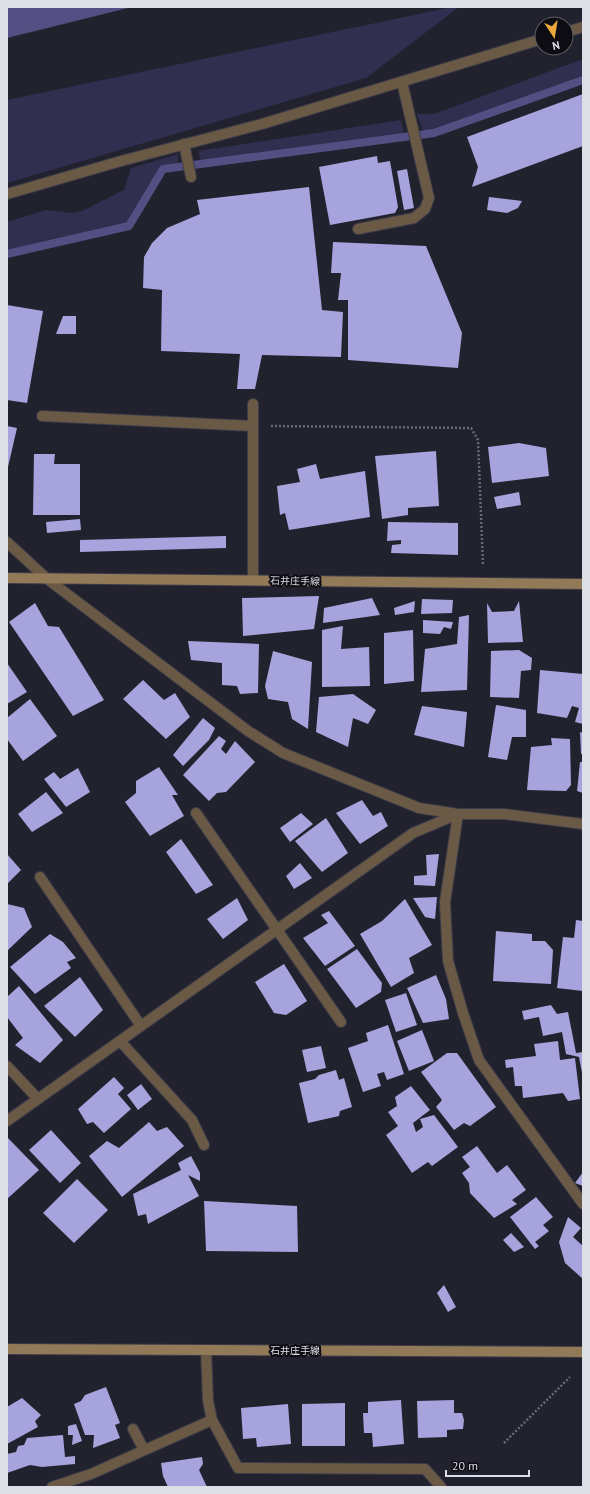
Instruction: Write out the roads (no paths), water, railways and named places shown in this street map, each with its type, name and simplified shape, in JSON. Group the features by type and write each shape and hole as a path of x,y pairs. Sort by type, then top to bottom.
{"street":[{"path":"7,194 185,149 262,124 534,41"},
{"path":"358,229 414,218 425,209 429,198 402,82"},
{"path":"185,149 191,177"},
{"path":"253,404 253,580"},
{"path":"42,416 253,426"},
{"path":"7,542 46,578 248,731 283,753 419,808 458,814 504,814 583,824"},
{"name":"石井庄手線","path":"7,578 583,584"},
{"path":"196,813 341,1022"},
{"path":"7,1121 413,833 458,814"},
{"path":"458,814 445,902 448,961 463,1013 479,1060 583,1204"},
{"path":"40,877 142,1026"},
{"path":"120,1041 192,1120 204,1145"},
{"path":"7,1066 38,1099"},
{"name":"石井庄手線","path":"7,1349 583,1352"},
{"path":"206,1350 208,1401 212,1420 238,1468 425,1469 442,1487"},
{"path":"52,1487 91,1474 212,1420"},
{"path":"133,1429 144,1450"}],"waterway":[{"path":"7,254 129,226 163,169 434,133 583,80"}]}
